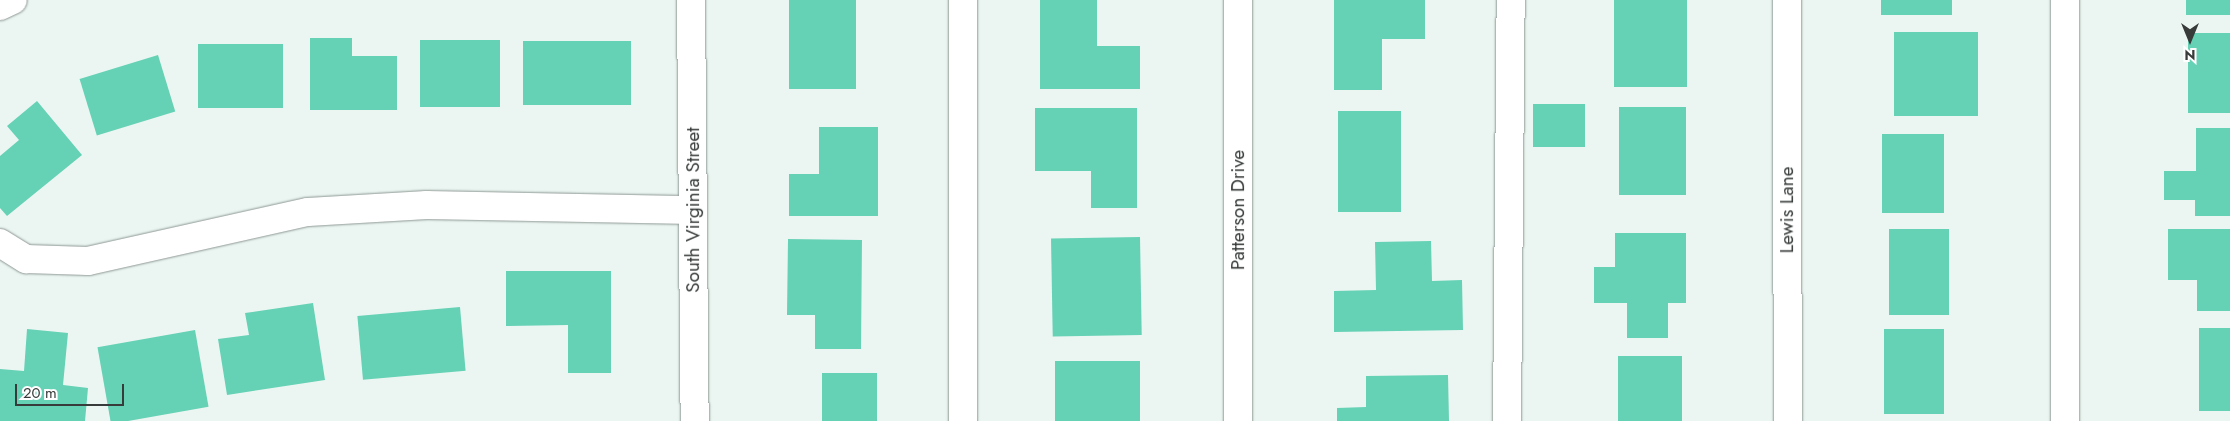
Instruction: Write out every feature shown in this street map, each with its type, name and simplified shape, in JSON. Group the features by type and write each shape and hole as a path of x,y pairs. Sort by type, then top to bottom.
{"street":[{"path":"0,6 13,0"},
{"name":"South Virginia Street","path":"691,0 695,421"},
{"path":"963,0 963,421"},
{"name":"Patterson Drive","path":"1238,0 1238,421"},
{"path":"1508,421 1510,0"},
{"name":"Lewis Lane","path":"1787,0 1788,421"},
{"path":"2065,0 2065,421"},
{"path":"0,243 26,259 88,261 308,212 427,205 693,210"}],"building":[{"path":"789,0 856,0 856,89 789,89"},
{"path":"1040,0 1097,0 1097,46 1140,46 1140,89 1040,89"},
{"path":"1334,0 1425,0 1425,39 1382,39 1382,90 1334,90"},
{"path":"1614,0 1687,0 1687,87 1614,87"},
{"path":"1881,0 1952,0 1952,15 1881,15"},
{"path":"2186,0 2230,0 2230,15 2186,15"},
{"path":"1894,32 1978,32 1978,116 1894,116"},
{"path":"2188,33 2230,33 2230,113 2188,113"},
{"path":"310,38 352,38 352,56 397,56 397,110 310,110"},
{"path":"420,40 500,40 500,107 420,107"},
{"path":"523,41 631,41 631,105 523,105"},
{"path":"198,44 283,44 283,108 198,108"},
{"path":"158,55 175,111 97,135 80,79"},
{"path":"37,101 82,155 7,216 0,208 0,156 19,140 7,126"},
{"path":"1533,104 1585,104 1585,147 1533,147"},
{"path":"1619,107 1686,107 1686,195 1619,195"},
{"path":"1035,108 1137,108 1137,208 1091,208 1091,171 1035,171"},
{"path":"1338,111 1401,111 1401,212 1338,212"},
{"path":"819,127 878,127 878,216 789,216 789,174 819,174"},
{"path":"2196,128 2230,128 2230,216 2195,216 2195,200 2164,200 2164,171 2196,171"},
{"path":"1882,134 1944,134 1944,213 1882,213"},
{"path":"1889,229 1949,229 1949,315 1889,315"},
{"path":"2168,229 2230,229 2230,311 2197,311 2197,280 2168,280"},
{"path":"1615,233 1686,233 1686,303 1668,303 1668,338 1627,338 1627,303 1594,303 1594,267 1615,267"},
{"path":"1140,237 1142,335 1053,337 1051,239"},
{"path":"788,239 862,240 861,349 815,349 815,315 787,315"},
{"path":"1431,241 1432,281 1462,280 1463,330 1334,332 1334,291 1376,290 1375,242"},
{"path":"506,271 611,271 611,373 568,373 568,325 506,326"},
{"path":"313,303 325,380 227,395 218,339 249,335 245,313"},
{"path":"460,307 466,371 363,380 357,316"},
{"path":"2199,328 2230,328 2230,411 2199,411"},
{"path":"27,329 68,333 63,385 88,388 85,421 0,421 0,369 24,371"},
{"path":"1884,329 1944,329 1944,414 1884,414"},
{"path":"195,330 209,407 128,421 111,421 98,347"},
{"path":"1618,356 1682,356 1682,421 1618,421"},
{"path":"1055,361 1140,361 1140,421 1055,421"},
{"path":"822,373 877,373 877,421 822,421"},
{"path":"1448,375 1449,421 1337,421 1337,408 1366,407 1366,376"}]}
